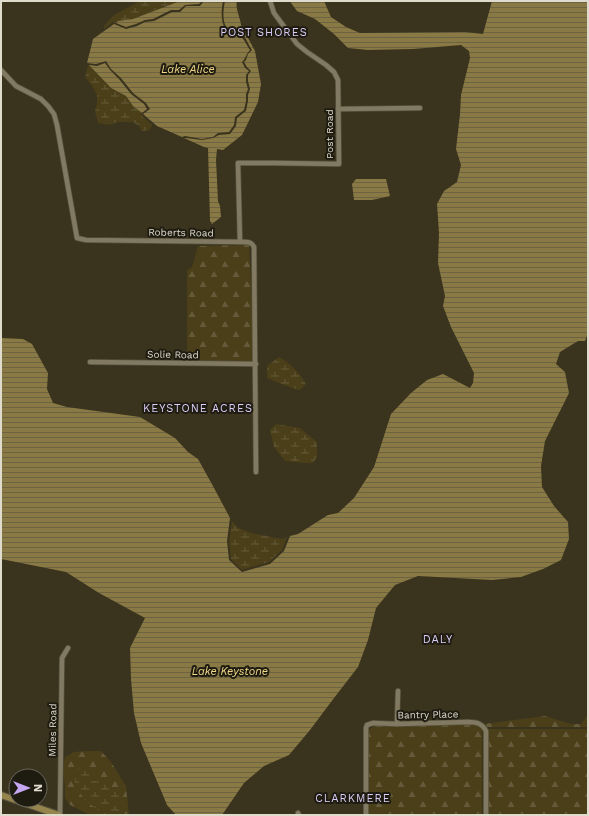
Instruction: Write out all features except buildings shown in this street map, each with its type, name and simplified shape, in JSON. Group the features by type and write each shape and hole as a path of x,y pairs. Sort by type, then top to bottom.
{"main road":[{"path":"1,795 60,815"}],"street":[{"name":"Post Road","path":"240,242 238,163 339,164 338,80 334,72 297,44 274,13 270,1"},
{"name":"Roberts Road","path":"1,70 16,86 41,100 54,114 77,238 86,240 240,242"},
{"path":"338,109 420,108"},
{"path":"240,242 252,243 254,247 256,472"},
{"name":"Solie Road","path":"90,362 256,364"},
{"name":"Miles Road","path":"60,815 62,658 68,648"},
{"path":"397,724 398,691"},
{"name":"Bantry Place","path":"366,815 367,725 373,723 397,724 475,722 481,724 486,731 486,815"}],"green space":[{"path":"140,1 180,1 133,19 118,21 116,23 113,22 104,29 104,26 114,15"},
{"path":"88,65 111,88 126,96 133,106 142,113 142,116 152,125 149,130 142,131 139,126 133,122 118,122 108,125 98,123 95,111 97,95 85,77"},
{"path":"249,245 253,320 253,362 187,361 187,270 192,267 198,246"},
{"path":"279,357 287,362 301,376 306,384 300,390 267,378 267,366"},
{"path":"276,424 300,428 317,442 317,457 313,463 285,461 274,447 270,430"},
{"path":"232,521 237,527 251,533 282,539 287,537 282,550 269,562 242,570 231,559 229,541"},
{"path":"588,715 588,727 487,727 483,724 545,716 571,724 581,724"},
{"path":"377,725 482,725 482,815 369,815 369,729"},
{"path":"483,729 588,729 588,815 484,815"},
{"path":"101,751 111,762 126,786 129,815 90,815 70,805 65,798 63,769 65,757 74,752"},
{"path":"84,767 94,781 107,782 115,790 121,800 119,815 104,815 90,804 77,789 75,778 78,768"}],"water":[{"path":"180,1 202,1 199,4 185,5 179,10 171,10 153,19 145,20 126,27 116,23 118,21 133,19"},
{"name":"Lake Alice","path":"204,1 223,1 222,14 224,27 230,33 238,35 242,38 250,50 242,62 245,68 249,71 246,75 248,89 244,110 235,117 234,125 229,132 218,133 213,137 202,139 185,136 182,137 157,126 143,114 150,109 146,103 133,93 121,78 111,69 106,61 96,64 87,63 93,39 114,24 126,29 145,22 154,21 172,12 180,12 186,6 200,6"},
{"path":"225,1 237,1 237,10 241,25 255,51 261,84 258,102 242,135 223,150 217,149 216,160 218,201 221,217 212,224 210,221 208,148 184,138 202,140 219,135 230,134 236,126 237,118 246,111 250,89 248,75 251,71 244,62 252,50 244,36 228,30 226,27 223,14"},
{"name":"Lake Keystone","path":"291,1 324,1 331,17 346,27 360,33 465,32 483,34 492,1 588,1 588,333 585,341 578,341 560,352 556,364 565,372 569,393 545,441 541,466 542,487 554,506 568,522 569,539 561,560 543,569 521,577 492,580 418,576 395,585 376,608 368,640 358,667 289,755 264,766 244,783 222,815 176,815 167,805 141,743 134,713 130,648 145,618 99,593 66,572 1,559 1,338 23,339 32,344 48,373 47,389 53,403 67,407 140,417 175,438 188,452 198,459 230,518 227,541 229,560 242,572 270,564 284,551 290,536 298,534 328,515 338,513 354,498 374,467 391,414 411,393 427,380 443,374 470,388 473,383 474,373 451,327 443,306 445,296 438,263 439,233 437,204 444,191 457,182 461,165 456,149 461,95 470,58 469,51 461,45 413,49 368,50 348,48 334,34 315,19 297,11"},
{"path":"105,63 131,94 144,104 147,109 142,113 133,106 126,96 111,88 89,65 97,66"},
{"path":"356,179 386,179 390,196 372,200 354,200 352,184"}],"district":[{"name":"POST SHORES","path":"264,32"},
{"name":"KEYSTONE ACRES","path":"198,408"},
{"name":"DALY","path":"438,639"},
{"name":"CLARKMERE","path":"353,798"}]}
